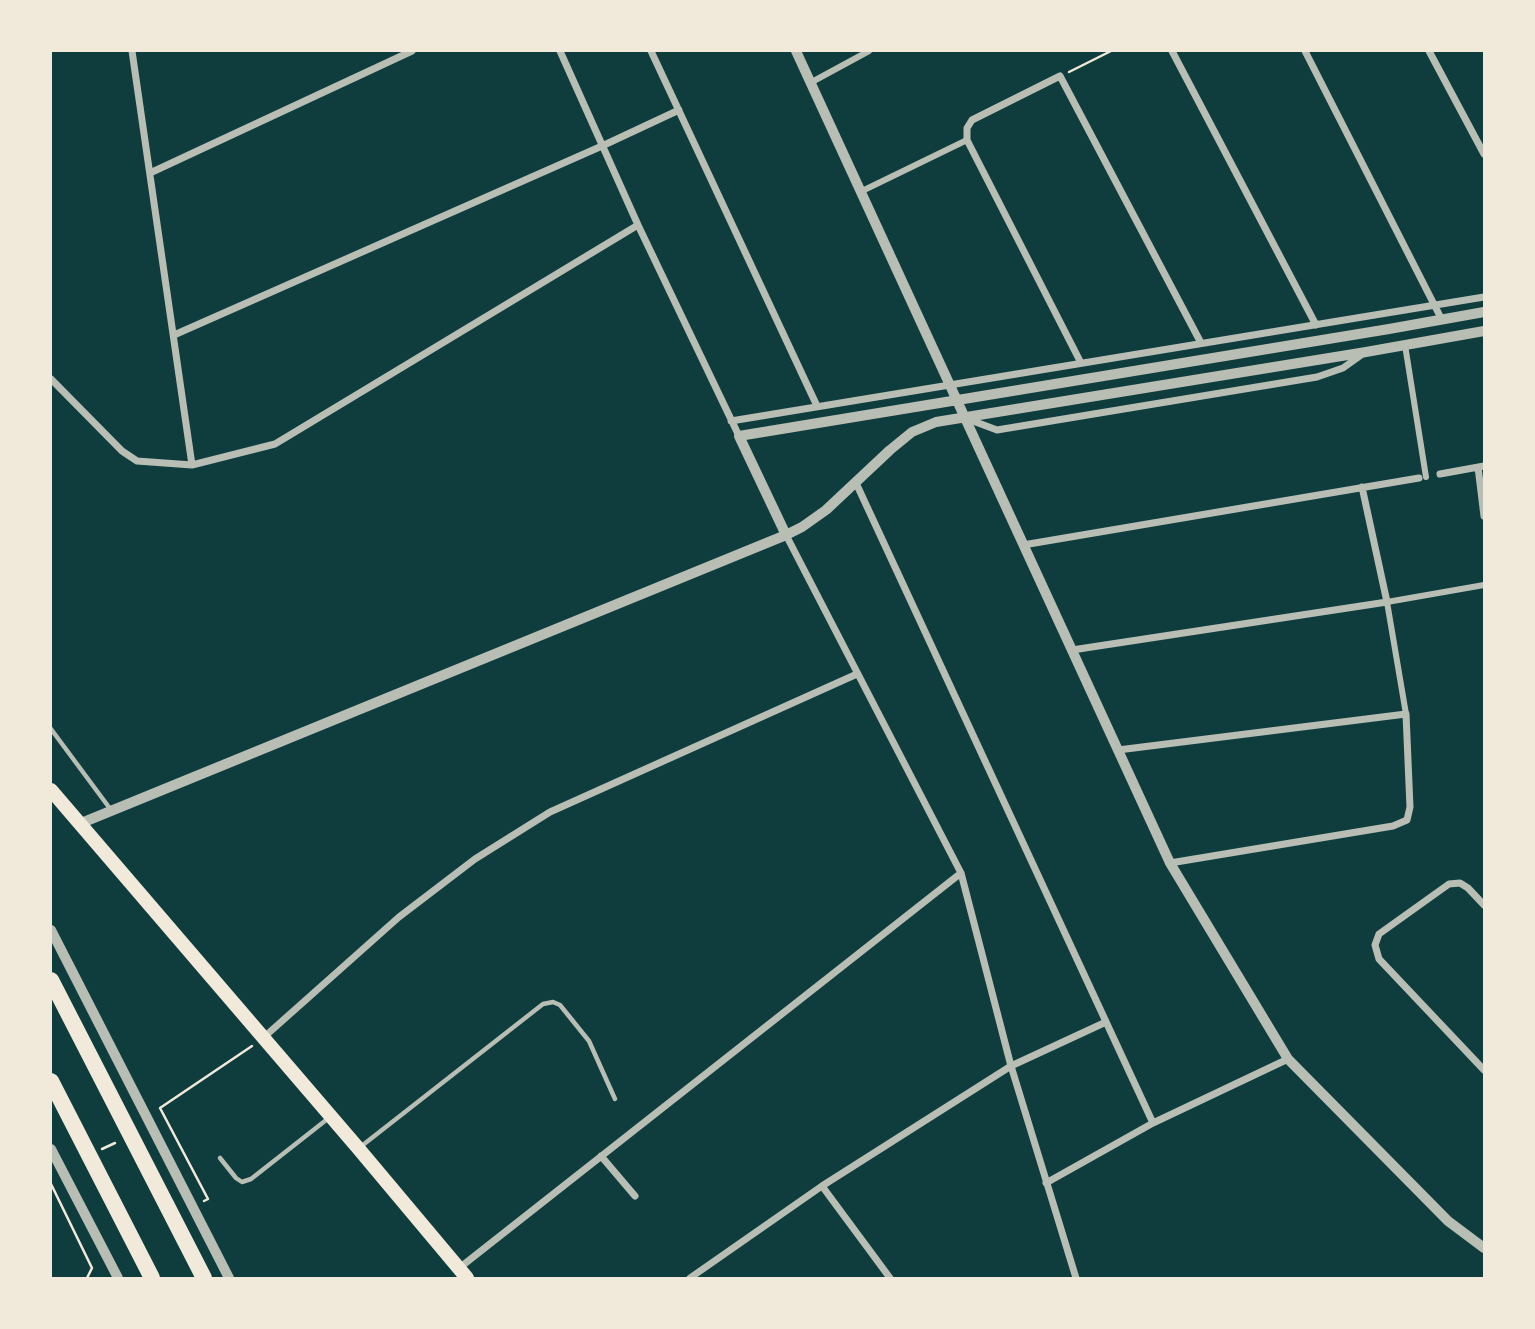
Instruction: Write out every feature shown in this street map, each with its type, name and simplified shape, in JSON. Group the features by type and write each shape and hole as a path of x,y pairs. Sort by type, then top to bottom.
{"highway":[{"path":"51,980 204,1278"},
{"path":"51,1081 152,1278"}],"main road":[{"path":"51,790 463,1273"}],"street":[{"path":"132,51 192,465"},
{"path":"150,173 412,51"},
{"path":"560,51 638,225 786,535 961,873 1011,1066 1076,1278"},
{"path":"651,51 817,407"},
{"path":"796,51 1170,863 1288,1059 1448,1221 1484,1248"},
{"path":"810,83 869,51"},
{"path":"1172,51 1316,325"},
{"path":"1305,51 1442,320"},
{"path":"1429,51 1484,154"},
{"path":"1081,363 967,140 967,128 972,120 1060,76 1201,343"},
{"path":"174,335 679,110"},
{"path":"860,192 967,140"},
{"path":"51,379 122,451 137,461 192,465 275,444 638,225"},
{"path":"731,421 1484,297"},
{"path":"739,436 1484,312"},
{"path":"1389,329 1392,348"},
{"path":"79,824 786,535 825,510 912,432 936,422 1484,331"},
{"path":"1405,345 1422,477"},
{"path":"965,417 997,430 1317,377 1343,368 1366,352"},
{"path":"1023,545 1481,467 1484,516"},
{"path":"856,483 1153,1123"},
{"path":"1170,863 1393,826 1407,820 1410,807 1406,714 1387,602 1362,487"},
{"path":"1072,650 1484,585"},
{"path":"263,1039 399,918 475,859 550,812 857,674"},
{"path":"1118,750 1406,714"},
{"path":"463,1273 601,1156 961,873"},
{"path":"1484,905 1460,883 1450,884 1379,934 1375,945 1379,958 1484,1070"},
{"path":"51,930 229,1278"},
{"path":"690,1278 822,1186 1011,1066 1106,1022"},
{"path":"1046,1183 1153,1123 1288,1059"},
{"path":"51,1149 117,1278"},
{"path":"601,1156 635,1196"},
{"path":"822,1186 890,1278"}],"lane":[{"path":"51,729 112,810"},
{"path":"358,1148 543,1004 553,1002 560,1005 589,1041 615,1099"},
{"path":"220,1158 236,1178 242,1182 251,1179 331,1116"}],"path":[{"path":"1060,76 1111,51"},
{"path":"202,1201 208,1199 160,1108 263,1039"},
{"path":"100,1150 123,1138"},
{"path":"51,1184 92,1268 88,1278"}]}
